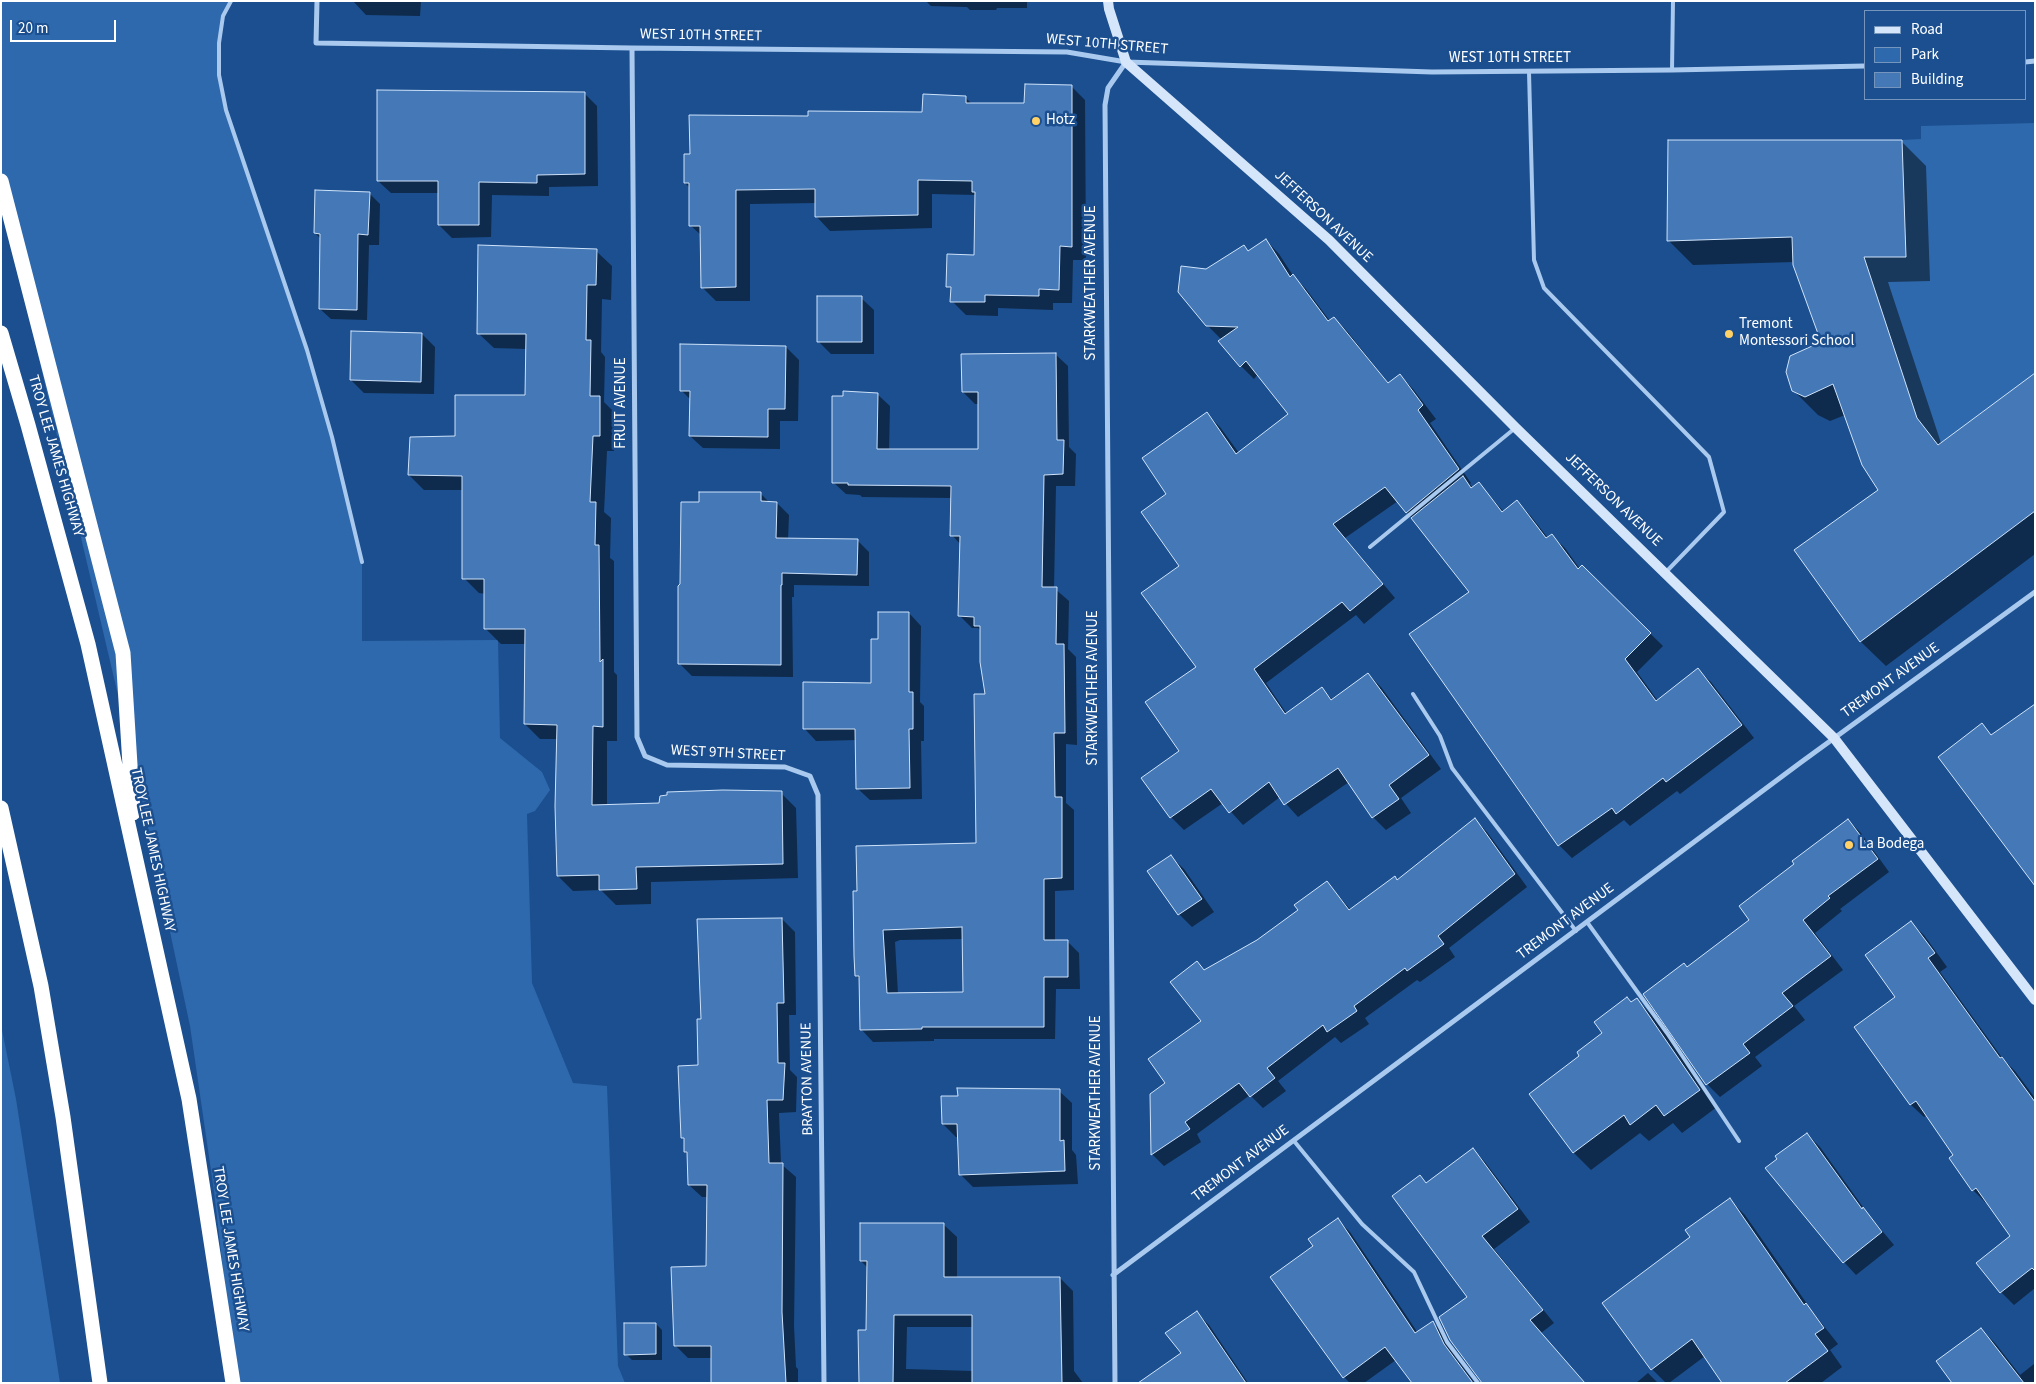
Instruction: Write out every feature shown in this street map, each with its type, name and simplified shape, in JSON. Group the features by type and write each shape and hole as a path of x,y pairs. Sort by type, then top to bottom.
{"highway":[{"path":"1,181 123,654 136,862"},
{"name":"TROY LEE JAMES HIGHWAY","path":"1,333 88,644 189,1099 233,1383"},
{"path":"1,808 43,996 100,1383"}],"street":[{"name":"WEST 10TH STREET","path":"317,1 316,42 632,48 1067,52 1126,62 1432,72 1864,66"},
{"path":"1108,1 1126,62"},
{"name":"FRUIT AVENUE","path":"632,48 637,737 645,756"},
{"name":"JEFFERSON AVENUE","path":"1126,62 1329,240 1515,427 1666,572 1834,738 2035,1000"},
{"name":"STARKWEATHER AVENUE","path":"1115,1383 1105,105 1108,88 1126,62"},
{"name":"TREMONT AVENUE","path":"1113,1275 1834,738 2035,592"},
{"name":"WEST 9TH STREET","path":"645,756 667,765 785,767 810,776"},
{"name":"BRAYTON AVENUE","path":"810,776 818,796 824,1383"}],"lane":[{"path":"231,1 223,16 219,43 219,75 226,110 307,350 335,446 362,562"},
{"path":"1672,70 1674,1"},
{"path":"1529,72 1534,260 1544,288 1709,456 1724,512 1666,572"},
{"path":"1370,547 1515,427"},
{"path":"1412,694 1440,736 1452,768 1576,931"},
{"path":"1587,922 1668,1033 1740,1141"},
{"path":"1294,1140 1362,1224 1414,1272 1447,1342 1478,1383"}],"green space":[{"path":"1,1 231,1 223,16 219,43 219,75 226,110 307,350 332,437 362,562 362,641 498,640 500,738 542,772 550,790 535,811 527,814 532,983 573,1083 607,1086 618,1366 625,1383 236,1383 214,1191 190,1026 137,776 1,197"},
{"path":"2035,123 2035,373 1938,445 1917,418 1864,257 1906,256 1902,140 1921,139 1921,126"},
{"path":"1,1025 16,1099 60,1383 1,1383"}],"building":[{"path":"1025,84 1072,85 1072,247 1060,246 1059,290 1039,289 1039,296 985,295 985,302 950,302 951,287 946,287 947,254 974,255 975,192 972,192 972,181 918,180 918,215 815,217 815,189 736,190 736,287 701,288 700,226 689,226 689,183 684,183 684,154 690,154 689,115 808,116 808,111 922,112 923,94 966,96 966,103 1024,103"},
{"path":"377,90 585,92 585,174 537,175 537,183 479,182 479,225 438,225 438,181 377,181"},
{"path":"1668,140 1902,140 1906,257 1864,257 1917,418 1938,445 2035,373 2035,511 1860,642 1794,550 1878,490 1862,465 1833,384 1805,397 1792,391 1786,372 1790,356 1821,342 1793,265 1792,237 1667,241"},
{"path":"315,190 370,192 368,235 358,234 357,310 319,309 320,234 314,233"},
{"path":"1266,239 1290,277 1293,274 1328,321 1334,317 1388,383 1400,374 1423,405 1418,410 1459,469 1406,513 1385,487 1333,524 1383,584 1350,611 1342,602 1254,669 1285,714 1322,687 1331,700 1368,673 1429,755 1389,785 1399,799 1372,818 1338,768 1284,805 1269,782 1229,813 1211,789 1170,818 1141,778 1179,751 1145,702 1196,667 1141,593 1179,566 1141,512 1166,494 1142,458 1207,412 1236,454 1288,414 1246,361 1240,367 1218,341 1238,327 1206,326 1178,292 1181,266 1206,269 1244,245 1248,251"},
{"path":"478,245 597,249 596,285 587,285 586,340 591,340 590,396 600,396 600,436 593,436 590,502 596,502 595,545 599,545 600,662 603,659 603,727 593,726 592,805 659,803 660,796 667,795 667,792 723,790 782,791 783,864 636,867 637,889 599,890 599,875 557,876 555,806 557,725 524,724 525,629 484,629 484,579 462,579 462,476 408,475 410,437 455,436 455,395 525,395 526,334 477,334"},
{"path":"817,296 862,296 862,342 817,342"},
{"path":"351,331 422,333 421,382 350,380"},
{"path":"680,344 786,346 785,409 768,409 768,437 689,436 690,391 680,391"},
{"path":"1056,353 1057,440 1064,440 1063,474 1044,475 1042,587 1057,587 1056,644 1064,644 1065,733 1054,733 1055,797 1062,797 1062,878 1044,879 1044,940 1068,940 1068,977 1044,977 1044,1027 922,1027 922,1029 860,1030 859,976 855,976 854,956 853,891 857,891 856,846 976,843 974,694 985,694 980,662 980,626 974,626 974,617 958,616 960,536 950,536 951,486 848,485 848,483 832,483 832,396 843,396 843,391 878,393 877,449 978,449 978,392 962,392 961,354","holes":["962,927 963,992 887,993 883,930"]},
{"path":"1463,476 1471,488 1479,482 1502,512 1517,500 1546,538 1552,534 1578,569 1582,565 1651,633 1625,659 1656,701 1698,668 1742,725 1666,782 1663,778 1616,814 1612,808 1558,846 1409,634 1469,592 1411,518"},
{"path":"699,492 761,492 761,501 777,502 776,538 858,539 857,575 782,573 781,665 678,664 681,502 699,502"},
{"path":"878,612 909,612 909,692 913,692 913,729 909,729 910,788 856,789 855,729 803,729 803,682 871,683 871,639 878,639"},
{"path":"2035,704 2035,886 1938,757 1982,723 1991,735"},
{"path":"1475,818 1515,874 1438,936 1444,944 1407,971 1405,968 1354,1006 1357,1011 1327,1032 1323,1025 1267,1068 1275,1078 1250,1097 1239,1083 1185,1122 1190,1129 1151,1155 1150,1094 1165,1083 1148,1059 1201,1021 1170,982 1197,961 1204,970 1257,940 1298,910 1294,905 1327,881 1349,910 1395,876 1397,880"},
{"path":"1848,819 1878,859 1828,896 1830,898 1803,920 1831,956 1782,993 1793,1006 1743,1044 1750,1053 1706,1085 1643,994 1684,963 1687,967 1749,920 1739,906 1794,864 1792,861"},
{"path":"1171,855 1202,899 1178,915 1147,871"},
{"path":"782,918 784,1003 777,1003 778,1063 785,1063 783,1100 767,1100 769,1163 783,1163 782,1312 786,1383 711,1383 711,1346 674,1346 671,1267 706,1266 707,1185 688,1185 687,1152 684,1152 684,1138 681,1138 678,1066 698,1065 697,1019 701,1019 697,919"},
{"path":"1911,921 1935,953 1928,958 2000,1058 2002,1057 2035,1102 2035,1271 2032,1268 2000,1293 1976,1263 2010,1236 1976,1188 1972,1191 1949,1158 1953,1155 1916,1101 1910,1105 1854,1027 1895,997 1865,955"},
{"path":"1627,997 1631,1002 1637,998 1700,1090 1664,1116 1656,1105 1630,1125 1624,1115 1573,1153 1529,1094 1579,1056 1577,1052 1602,1033 1594,1022"},
{"path":"957,1088 1060,1089 1060,1141 1064,1140 1065,1171 959,1175 957,1124 942,1124 941,1096 958,1096"},
{"path":"1807,1133 1862,1209 1863,1207 1882,1232 1843,1263 1765,1168 1777,1159 1775,1156"},
{"path":"1473,1148 1518,1209 1482,1236 1543,1310 1530,1320 1585,1383 1482,1383 1450,1340 1439,1317 1467,1297 1392,1196 1420,1175 1426,1183"},
{"path":"1730,1198 1804,1305 1806,1303 1824,1328 1815,1334 1828,1351 1785,1383 1722,1383 1692,1339 1651,1370 1602,1303 1690,1237 1685,1230"},
{"path":"1338,1218 1415,1333 1433,1321 1444,1344 1473,1383 1412,1383 1385,1347 1343,1378 1270,1277 1313,1246 1308,1239"},
{"path":"860,1223 944,1223 944,1277 1060,1277 1062,1383 972,1383 972,1315 894,1315 893,1383 859,1383 858,1330 866,1330 867,1261 860,1261"},
{"path":"1197,1311 1246,1383 1138,1383 1181,1353 1165,1333"},
{"path":"624,1323 656,1323 656,1354 624,1355"},
{"path":"1981,1328 2024,1383 1952,1383 1936,1361"}],"place":[{"name":"Hotz","path":"1036,121"},
{"name":"Tremont Montessori School","path":"1729,334"},
{"name":"La Bodega","path":"1849,845"}]}
